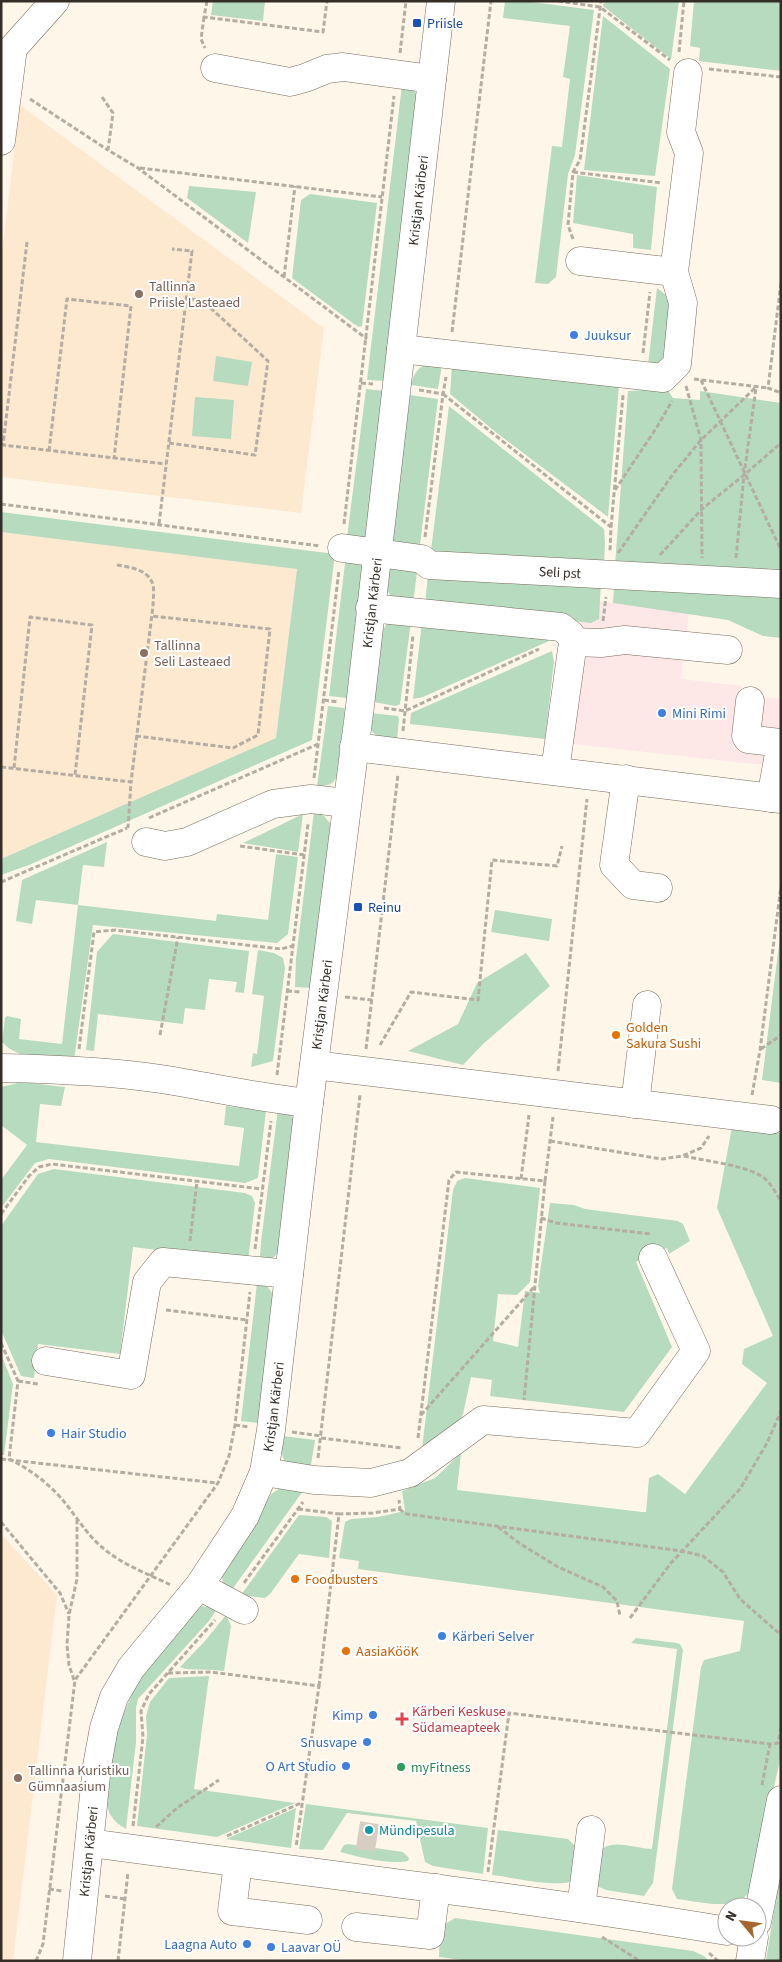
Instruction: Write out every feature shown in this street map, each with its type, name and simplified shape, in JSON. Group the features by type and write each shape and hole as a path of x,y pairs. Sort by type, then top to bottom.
{"street":[{"path":"1,142 13,48 55,1"},
{"name":"Kristjan Kärberi","path":"77,1961 97,1766 104,1728 114,1697 131,1668 196,1590 244,1516 264,1472 271,1430 309,1104 354,747 442,1"},
{"path":"214,68 290,82 343,66 432,79"},
{"path":"401,349 674,383 683,303 674,272 689,153 680,132 686,69"},
{"path":"580,260 674,272"},
{"name":"Seli pst","path":"342,548 422,560 429,565 781,584"},
{"path":"370,608 561,627 571,635 574,642 555,770"},
{"path":"574,642 601,643 625,640 728,650"},
{"path":"354,747 776,798 780,743 748,739 746,736 750,701"},
{"path":"626,779 614,865 633,885 658,888"},
{"path":"139,828 165,846 187,842 273,804 311,799 346,803"},
{"path":"635,1104 647,1005"},
{"path":"314,1065 760,1119"},
{"path":"1,1068 76,1070 160,1079 274,1100 309,1104"},
{"path":"264,1472 314,1480 370,1483 410,1473 483,1420 637,1433 696,1351 653,1246"},
{"path":"46,1361 131,1375 147,1282 163,1262 289,1274"},
{"path":"196,1590 244,1610"},
{"path":"762,1897 781,1800"},
{"path":"580,1908 591,1830"},
{"path":"90,1843 436,1888 658,1919 717,1929"},
{"path":"238,1863 232,1912 308,1920"},
{"path":"356,1927 430,1935 436,1888"},
{"path":"750,1961 752,1947"}],"path":[{"path":"207,1 201,39 214,68"},
{"path":"204,17 323,32 327,1"},
{"path":"74,1680 218,1483 229,1456 235,1425 262,1189 342,548 406,1"},
{"path":"361,383 443,394 450,355 491,1"},
{"path":"558,1 600,7 675,64 686,69 781,77"},
{"path":"580,260 568,225 573,172 580,160 601,1"},
{"path":"684,1 679,56 686,69"},
{"path":"8,85 138,168 367,339"},
{"path":"102,97 113,114 108,150"},
{"path":"138,168 382,197"},
{"path":"573,172 685,186"},
{"path":"284,277 295,186"},
{"path":"27,242 3,445 166,464"},
{"path":"159,524 192,250 172,249"},
{"path":"768,388 781,283"},
{"path":"169,443 255,455 268,361 203,301 186,298"},
{"path":"49,451 67,299 131,306 114,458"},
{"path":"701,380 744,475 781,550"},
{"path":"674,383 701,380 768,388 781,392"},
{"path":"674,383 701,440 702,564"},
{"path":"615,491 657,428 674,383"},
{"path":"615,557 672,474 701,440 756,387"},
{"path":"733,581 744,475 756,387"},
{"path":"642,576 702,508 781,443"},
{"path":"1,504 342,548"},
{"path":"117,565 132,567 138,570 145,574 152,583 152,616 131,782 139,828"},
{"path":"136,736 233,748 258,735 270,629 152,616"},
{"path":"14,768 30,617 92,625 75,775"},
{"path":"1,882 139,828 318,744"},
{"path":"1,767 131,782"},
{"path":"522,1179 543,1093 589,775"},
{"path":"210,832 235,845 304,855"},
{"path":"380,1045 411,992 478,1000 492,860 557,866 562,846"},
{"path":"760,1119 760,1050 781,886"},
{"path":"76,1070 94,932 115,930 282,949 292,946"},
{"path":"160,1034 178,937"},
{"path":"760,1050 781,1035"},
{"path":"522,1424 534,1287 550,1141 543,1093"},
{"path":"550,1141 662,1158 682,1156 701,1148 709,1135 714,1114"},
{"path":"682,1156 747,1170 762,1176 772,1186 781,1201"},
{"path":"1,1214 29,1176 39,1167 52,1164 262,1189"},
{"path":"417,1441 449,1180 456,1172 545,1181"},
{"path":"188,1264 196,1181"},
{"path":"541,1218 653,1246"},
{"path":"420,1416 534,1287"},
{"path":"142,1308 247,1320"},
{"path":"1,1343 18,1382 8,1459"},
{"path":"630,1618 671,1563 740,1489 767,1443 781,1411"},
{"path":"321,1438 407,1449"},
{"path":"1,1458 218,1483"},
{"path":"8,1459 24,1466 48,1486 65,1503 104,1550 151,1576 196,1590"},
{"path":"395,1477 399,1509"},
{"path":"298,1509 339,1514 373,1513 399,1509 407,1514 682,1551 703,1556 723,1572 740,1599 781,1635"},
{"path":"295,1851 319,1686 339,1514"},
{"path":"36,1961 43,1944 74,1680 69,1665 68,1645 69,1615 77,1580 77,1519"},
{"path":"1,1522 60,1593 69,1615"},
{"path":"498,1527 519,1543 558,1567 603,1587 617,1601 620,1616"},
{"path":"168,1673 211,1672 319,1686"},
{"path":"487,1878 509,1713 770,1744 778,1743 781,1727"},
{"path":"152,1831 177,1808 219,1780"},
{"path":"218,1840 302,1803"},
{"path":"596,1932 640,1961"}],"shaded area":[{"name":"Tallinna Priisle Lasteaed","path":"20,105 324,328 301,513 1,477 1,260"},
{"name":"Tallinna Seli Lasteaed","path":"1,532 297,569 276,738 1,859"},
{"path":"565,597 689,612 681,679 742,686 741,695 781,699 781,767 547,741"},
{"name":"Tallinna Kuristiku Gümnaasium","path":"1,1534 57,1595 13,1961 1,1961"}],"green space":[{"path":"213,1 265,1 263,21 211,15"},
{"path":"505,1 524,1 594,10 575,155 568,174 556,277 548,284 535,283 552,146 562,147 570,79 563,77 570,26 503,18"},
{"path":"604,1 679,1 671,59 603,6"},
{"path":"694,1 781,2 781,71 699,61 700,48 690,46"},
{"path":"603,16 670,69 655,176 584,170"},
{"path":"402,85 413,88 417,96 385,381 367,380"},
{"path":"577,175 657,187 651,250 633,248 633,234 573,223"},
{"path":"189,186 256,192 248,243 187,198"},
{"path":"310,194 377,203 362,326 359,327 354,324 292,278 301,200"},
{"path":"657,288 671,299 662,366 648,365"},
{"path":"216,356 252,362 248,386 213,381"},
{"path":"429,363 442,365 438,389 411,385 417,371"},
{"path":"452,366 619,385 608,517 498,434 450,394"},
{"path":"366,389 385,391 365,548 346,545"},
{"path":"667,389 673,398 700,400 700,391 781,403 781,578 615,565 628,391"},
{"path":"410,395 438,399 419,553 391,551"},
{"path":"195,397 234,400 231,439 192,436"},
{"path":"449,406 604,529 604,567 430,558"},
{"path":"1,512 335,554 312,740 29,865 1,875 1,859 276,738 297,569 1,532"},
{"path":"346,555 364,557 347,698 329,696"},
{"path":"390,561 418,565 413,603 395,598 390,594 387,580"},
{"path":"428,574 601,582 599,619 591,623 425,604"},
{"path":"614,585 781,592 781,638 763,636 728,620 613,603"},
{"path":"411,622 400,704 396,706 373,702 381,634 387,623"},
{"path":"422,622 535,633 549,641 423,697 413,699"},
{"path":"552,651 554,662 545,739 410,724 411,713"},
{"path":"328,706 345,708 337,775 332,783 317,786"},
{"path":"371,713 398,716 397,741 379,737 372,731"},
{"path":"314,811 322,814 331,824 311,988 295,987 296,958"},
{"path":"303,814 298,852 243,843"},
{"path":"107,842 104,867 83,865 78,905 36,900 32,924 16,921 22,880"},
{"path":"276,854 298,857 288,934 277,943 93,925 74,1060 26,1056 17,1053 2,1042 5,1018 7,1016 21,1019 19,1039 62,1044 78,905 216,921 217,914 268,920"},
{"path":"495,910 552,919 549,941 491,932"},
{"path":"781,929 781,1083 762,1080"},
{"path":"113,934 249,951 244,993 235,992 237,982 209,979 205,1010 185,1008 183,1024 98,1014 94,1051 86,1050 97,952"},
{"path":"258,950 274,953 283,958 285,968 273,1061 251,1067 253,1053 257,1054 264,996 252,994"},
{"path":"526,953 550,986 483,1044 463,1065 408,1051 458,1024 477,983"},
{"path":"22,1082 65,1087 61,1106 40,1104 36,1142 239,1166 244,1128 224,1125 226,1106 266,1111 258,1178 245,1183 49,1159 35,1163 1,1208 1,1180 27,1145 1,1125 1,1087"},
{"path":"278,1109 290,1114 294,1120 280,1248 273,1258 262,1261 260,1257 261,1242"},
{"path":"732,1127 781,1133 781,1755 752,1888 745,1897 717,1897 717,1904 677,1899 672,1889 701,1667 704,1660 740,1651 744,1621 358,1569 359,1561 339,1558 345,1522 351,1519 378,1517 405,1511 402,1491 435,1478 461,1453 457,1490 646,1512 649,1478 658,1474 685,1494 767,1383 742,1364 744,1349 773,1336 717,1208"},
{"path":"54,1169 245,1193 252,1196 255,1203 248,1261 133,1247 120,1354 38,1344 34,1378 21,1376 1,1330 1,1226 38,1174"},
{"path":"465,1178 540,1188 530,1282 517,1295 498,1294 493,1341 518,1347 525,1291 540,1293 538,1286 550,1203 678,1221 683,1224 690,1241 669,1254 667,1248 636,1262 672,1347 624,1412 490,1396 492,1380 471,1377 463,1414 457,1425 421,1457 453,1190 457,1181"},
{"path":"257,1283 269,1288 274,1299 259,1423 241,1421"},
{"path":"1,1354 13,1384 4,1455 1,1455"},
{"path":"283,1436 315,1440 310,1471 286,1464 282,1453"},
{"path":"282,1487 303,1491 231,1591 223,1583 222,1576 271,1494"},
{"path":"299,1515 326,1517 332,1521 329,1558 299,1554 270,1594 265,1598 241,1595"},
{"path":"202,1606 217,1609 209,1621 138,1699 136,1708 136,1742 126,1829 113,1819 107,1807 111,1763 121,1721 132,1694 147,1670 198,1608"},
{"path":"226,1615 231,1626 224,1671 180,1667 205,1641"},
{"path":"636,1638 677,1643 680,1644 683,1650 653,1883 644,1896 606,1890 597,1886 602,1849 607,1846 620,1845 652,1849 677,1649 631,1643"},
{"path":"209,1676 194,1789 295,1803 217,1837 137,1826 147,1735 146,1716 150,1702 169,1678"},
{"path":"306,1804 488,1828 483,1874 433,1866 425,1862 416,1821 347,1813 323,1850 299,1849"},
{"path":"296,1808 291,1848 226,1839"},
{"path":"498,1830 568,1839 576,1847 573,1881 545,1883 492,1875"},
{"path":"344,1845 403,1852 409,1858 408,1861 392,1862 340,1852"},
{"path":"781,1866 781,1961 766,1961"},
{"path":"455,1918 693,1951 704,1956 709,1961 469,1961 439,1957 440,1927"}],"tunnel":[{"path":"358,1835 377,1838"}],"place":[{"name":"Priisle","path":"417,23"},
{"name":"Tallinna Priisle Lasteaed","path":"139,294"},
{"name":"Juuksur","path":"574,335"},
{"name":"Tallinna Seli Lasteaed","path":"144,653"},
{"name":"Mini Rimi","path":"662,713"},
{"name":"Reinu","path":"358,907"},
{"name":"Golden Sakura Sushi","path":"616,1035"},
{"name":"Hair Studio","path":"51,1433"},
{"name":"Foodbusters","path":"295,1579"},
{"name":"Kärberi Selver","path":"442,1636"},
{"name":"AasiaKööK","path":"346,1651"},
{"name":"Kimp","path":"373,1715"},
{"name":"Kärberi Keskuse Südameapteek","path":"402,1719"},
{"name":"Snusvape","path":"367,1742"},
{"name":"O Art Studio","path":"346,1766"},
{"name":"myFitness","path":"401,1767"},
{"name":"Tallinna Kuristiku Gümnaasium","path":"18,1778"},
{"name":"Mündipesula","path":"369,1830"},
{"name":"Laagna Auto","path":"247,1944"},
{"name":"Laavar OÜ","path":"271,1947"}]}
